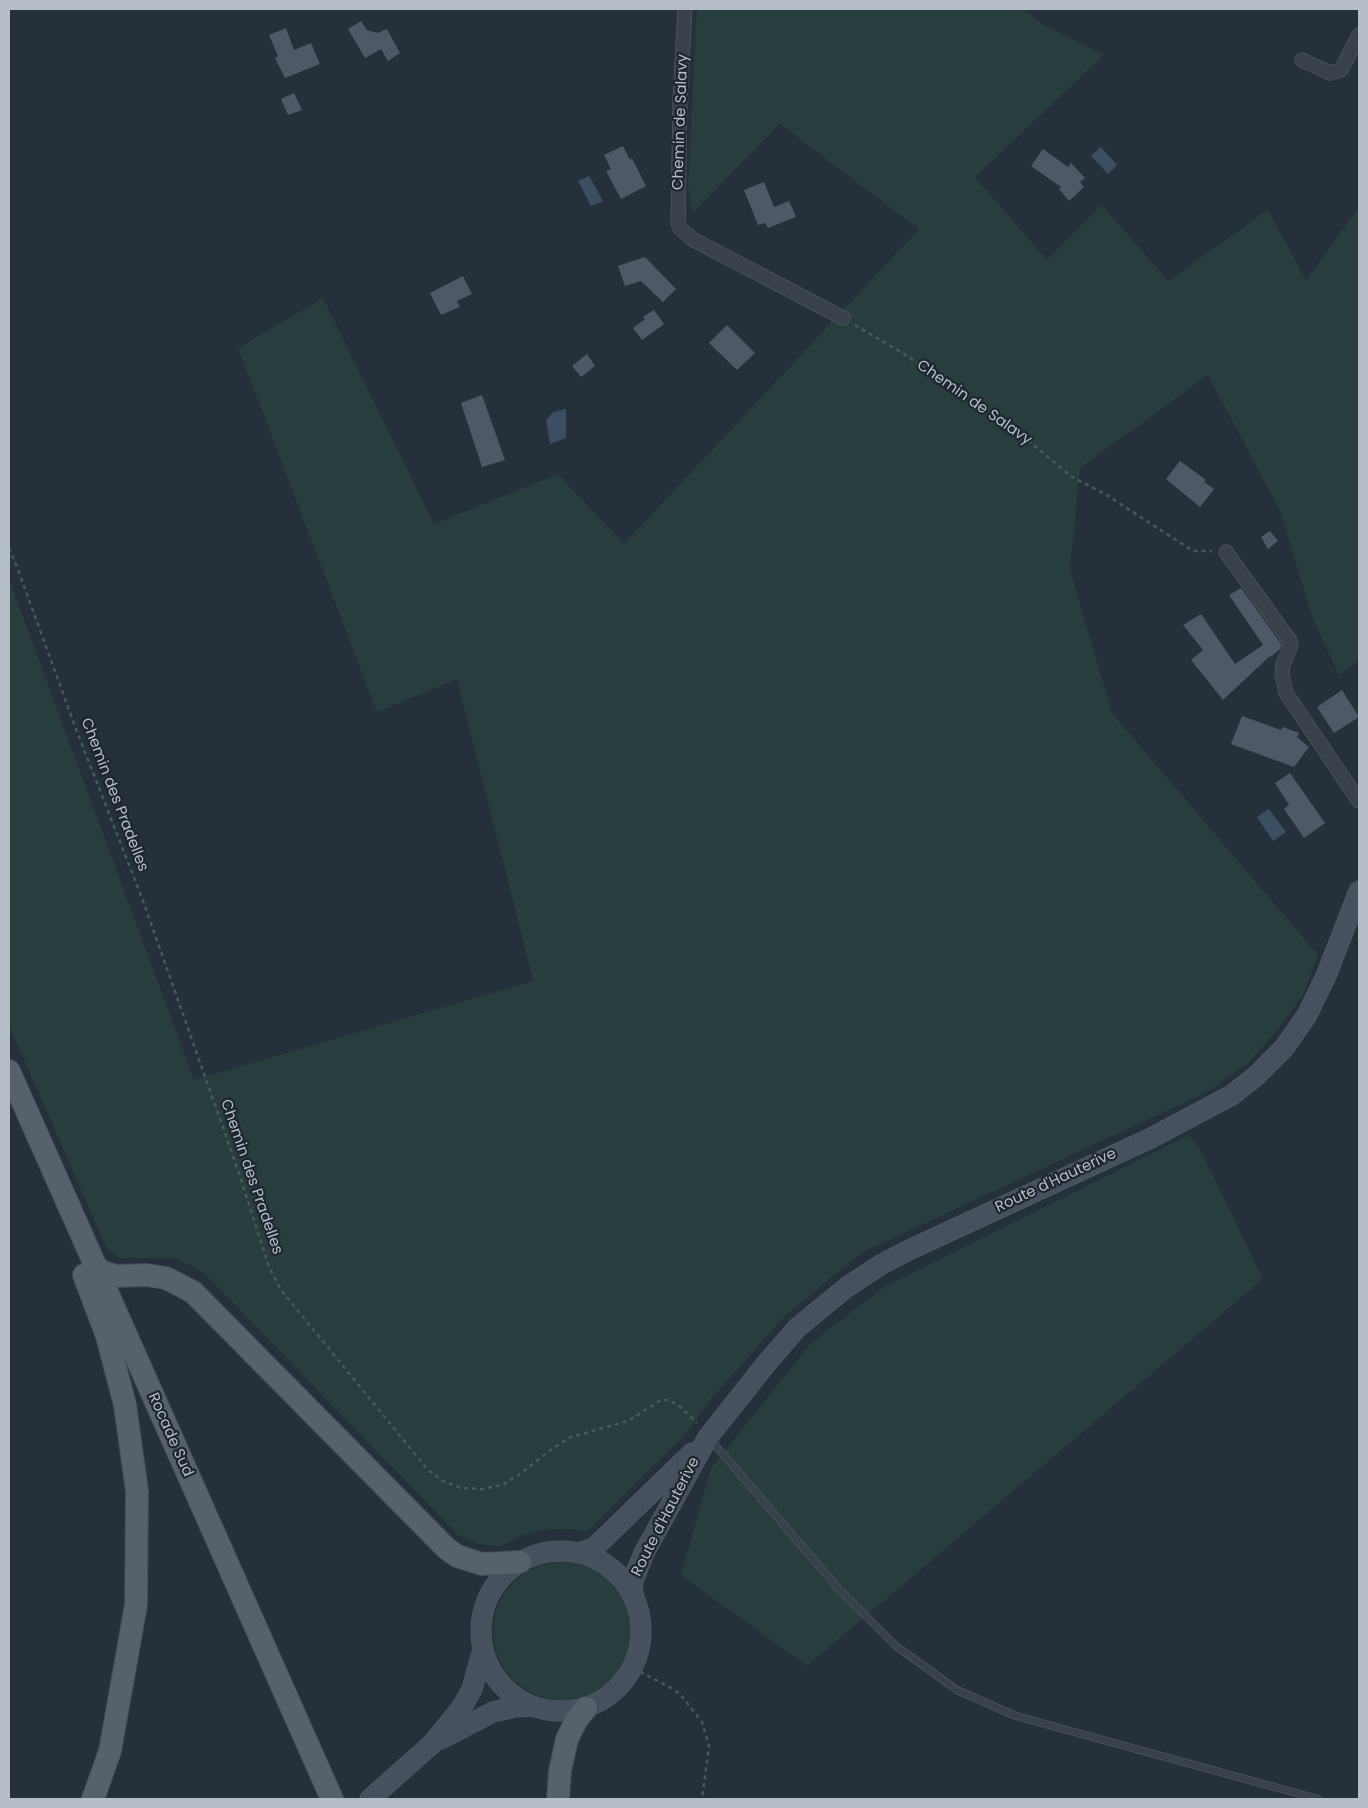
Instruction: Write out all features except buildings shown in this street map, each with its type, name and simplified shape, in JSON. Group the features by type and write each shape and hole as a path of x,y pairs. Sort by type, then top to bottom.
{"main road":[{"name":"Rocade Sud","path":"9,1071 332,1799"},
{"path":"9,1078 107,1336 126,1405 137,1492 136,1605 110,1751 93,1799"},
{"path":"96,1267 102,1272 116,1276 146,1275 166,1278 192,1292 446,1548 458,1556 482,1564 520,1562"},
{"path":"558,1799 560,1771 567,1739 586,1708"}],"street":[{"name":"Chemin de Salavy","path":"685,9 680,100 678,223 680,228 692,239 843,318"},
{"path":"1302,60 1330,73 1341,70 1359,35"},
{"path":"1226,552 1290,640 1291,645 1283,665 1282,674 1286,694 1359,801"},
{"name":"Route d'Hauterive","path":"578,1553 594,1548 604,1539 708,1437 797,1328 858,1279 909,1250 1151,1138 1232,1095 1256,1076 1284,1048 1307,1015 1326,976 1359,891"},
{"name":"Route d'Hauterive","path":"433,1744 493,1712 515,1707 532,1706 568,1711 586,1708 605,1699 621,1685 633,1668 639,1651 642,1633 640,1615 632,1587 634,1578 644,1553 708,1437"},
{"name":"Route d'Hauterive","path":"532,1706 510,1693 493,1673 483,1649 481,1629 484,1609 492,1591 504,1575 520,1562 538,1554 558,1551 578,1553 601,1562 621,1577 634,1598"},
{"name":"Route d'Hauterive","path":"370,1799 433,1744 467,1699 472,1689 483,1649"}],"lane":[{"path":"708,1437 838,1588 896,1646 957,1690 1016,1716 1318,1799"}],"path":[{"name":"Chemin de Salavy","path":"843,318 904,354 1005,421 1072,477 1105,494 1193,552 1226,552"},
{"name":"Chemin des Pradelles","path":"9,548 76,729 142,898 239,1173 269,1267 281,1290 428,1470 452,1485 482,1489 502,1485 571,1437 628,1421 661,1400 668,1400 677,1404 697,1423 708,1437"},
{"path":"633,1668 680,1694 702,1722 708,1746 708,1759 702,1799"}],"green space":[{"path":"697,9 1023,9 1043,25 1104,55 975,177 1047,260 1102,205 1168,281 1268,210 1306,280 1359,207 1359,660 1339,675 1313,619 1280,511 1208,375 1080,468 1070,570 1112,713 1318,955 1303,995 1276,1032 1247,1064 1207,1092 861,1253 785,1316 710,1400 686,1434 587,1532 570,1529 544,1530 523,1535 500,1546 479,1544 458,1535 203,1272 175,1258 119,1258 107,1249 9,1025 9,579 194,1080 533,981 457,679 377,712 238,348 323,298 434,524 558,474 624,544 919,229 780,124 692,213 688,185"},
{"path":"1189,1135 1201,1151 1263,1279 807,1666 681,1575 711,1468 812,1342 886,1286"},
{"path":"562,1562 588,1567 611,1582 626,1605 631,1631 626,1657 611,1680 588,1695 562,1700 536,1695 513,1680 498,1657 493,1631 498,1605 513,1582 536,1567"}],"water":[{"path":"1101,147 1117,165 1108,174 1091,156"},
{"path":"589,176 603,201 591,206 578,181"},
{"path":"566,409 566,438 550,444 546,420 553,412"},
{"path":"1269,809 1286,832 1273,841 1257,817"}]}
